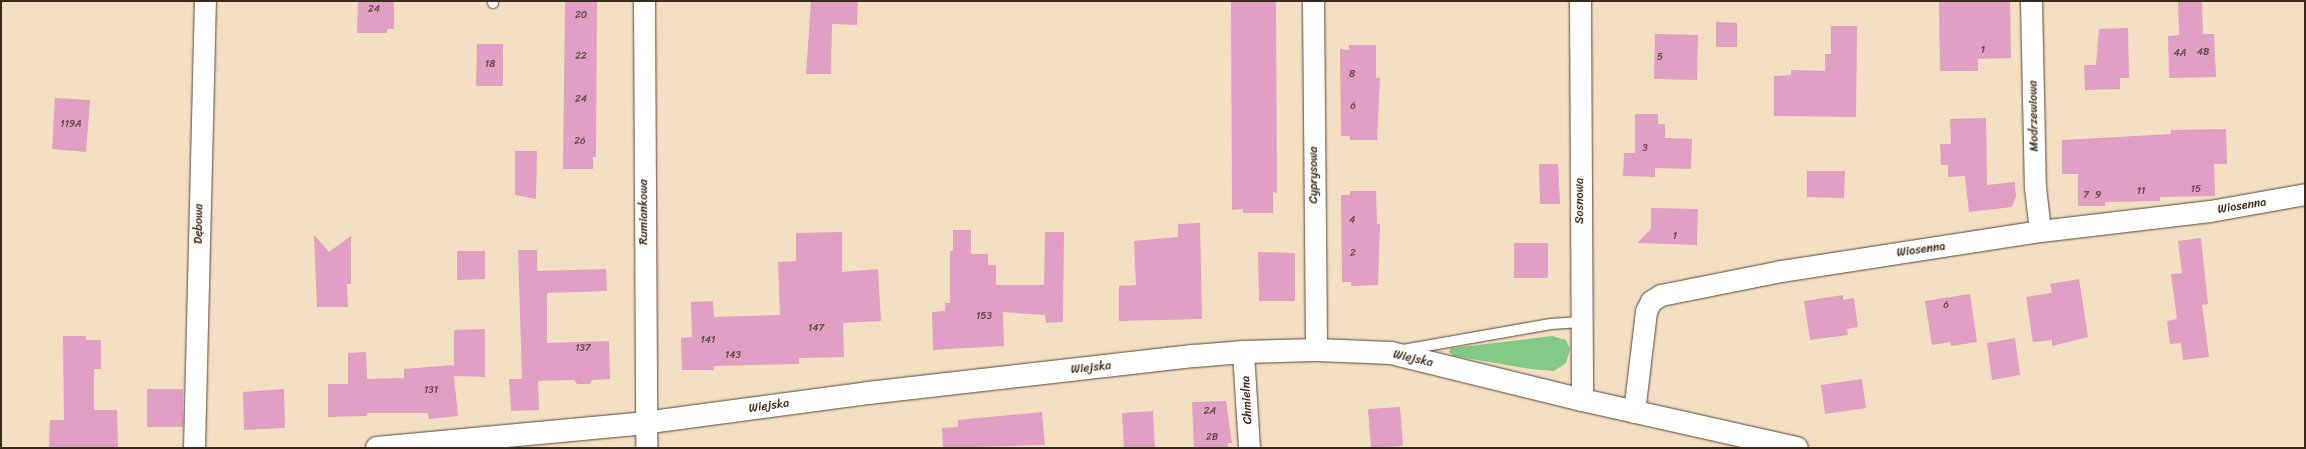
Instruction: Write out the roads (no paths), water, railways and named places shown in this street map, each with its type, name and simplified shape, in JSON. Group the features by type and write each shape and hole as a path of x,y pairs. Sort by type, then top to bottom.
{"street":[{"name":"Dębowa","path":"194,448 205,1"},
{"name":"Rumiankowa","path":"644,1 644,422 646,448"},
{"name":"Cyprysowa","path":"1313,1 1316,350"},
{"name":"Sosnowa","path":"1580,1 1580,322 1582,400"},
{"name":"Modrzewiowa","path":"2031,1 2035,187 2040,231"},
{"name":"Wiosenna","path":"1634,412 1646,311 1651,301 1661,294 1781,271 2040,231 2210,211 2305,194"},
{"name":"Wiejska","path":"377,448 644,422 868,393 1243,352 1316,350 1391,353 1582,400 1796,448"},
{"name":"Chmielna","path":"1243,352 1249,448"}],"lane":[{"path":"1391,353 1551,324 1580,322"}]}
